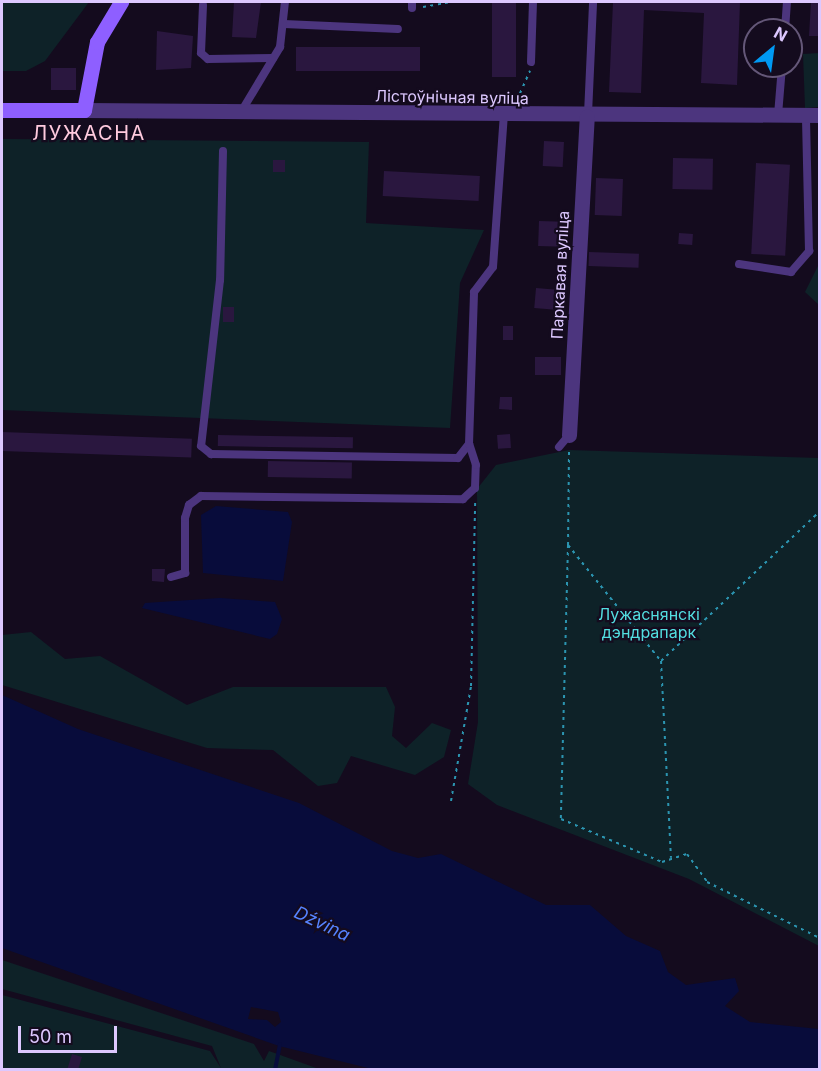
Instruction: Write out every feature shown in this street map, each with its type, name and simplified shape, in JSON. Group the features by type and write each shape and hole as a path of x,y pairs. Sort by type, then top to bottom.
{"street":[{"path":"2,110 84,110 97,42 121,2"},
{"name":"Лістоўнічная вуліца","path":"84,110 587,117 813,115"},
{"name":"Паркавая вуліца","path":"564,441 587,117"}],"lane":[{"path":"241,113 273,58 284,24 285,2"},
{"path":"531,62 533,2"},
{"path":"587,117 593,2"},
{"path":"786,18 787,2"},
{"path":"203,5 201,53 208,59 273,58"},
{"path":"284,24 398,29"},
{"path":"778,116 781,78"},
{"path":"171,577 185,573 185,518 189,505 201,496 463,499 475,488 476,465 469,444 474,292 493,267 504,115"},
{"path":"739,264 791,272 809,251 813,115"},
{"path":"224,151 220,280 201,446 211,454 458,458 469,444"}],"path":[{"path":"412,5 451,2"},
{"path":"504,115 529,81 531,62"},
{"path":"564,441 568,545 561,819 662,862 687,854 707,882 819,938"},
{"path":"452,801 471,686 475,488"},
{"path":"661,661 819,511"},
{"path":"568,545 661,661 671,859"},
{"path":"819,584 819,599"}],"green space":[{"path":"2,2 89,2 45,61 26,71 2,71"},
{"path":"819,53 819,107 805,108 803,54"},
{"path":"2,139 369,142 366,223 484,230 460,283 450,428 2,410"},
{"path":"819,264 820,305 805,292"},
{"name":"Лужаснянскі дэндрапарк","path":"569,450 819,458 819,946 689,879 497,805 468,784 478,722 477,489 496,465"},
{"path":"31,632 65,659 100,656 187,705 233,687 386,687 395,707 392,736 406,748 432,723 451,730 444,757 415,775 351,756 337,783 318,786 273,750 207,748 2,685 2,635"},
{"path":"2,960 254,1044 264,1061 269,1051 319,1069 2,1069 2,995 210,1051 221,1068 212,1046 2,989"}],"water":[{"path":"216,506 288,512 292,522 283,581 203,573 201,515"},
{"path":"220,598 275,602 282,619 277,634 270,639 142,608 145,603"},
{"name":"Dźvina","path":"2,695 78,729 299,803 392,851 418,858 441,854 546,905 590,905 626,936 660,951 668,972 686,985 735,978 739,991 725,1006 750,1022 819,1029 819,1069 372,1069 279,1046 2,948","holes":["251,1007 278,1012 281,1022 275,1027 267,1020 248,1019"]}],"building":[{"path":"234,2 261,2 256,38 232,37"},
{"path":"492,2 516,2 516,77 492,77"},
{"path":"613,2 740,2 737,85 701,83 704,13 644,10 641,93 609,92"},
{"path":"811,2 819,2 819,36 809,36"},
{"path":"157,31 193,36 191,68 156,70"},
{"path":"296,47 420,47 420,71 296,71"},
{"path":"51,68 76,68 76,90 51,90"},
{"path":"544,141 564,142 563,167 543,166"},
{"path":"673,158 713,159 712,190 672,189"},
{"path":"273,160 285,160 285,172 273,172"},
{"path":"756,163 790,165 785,256 751,254"},
{"path":"384,171 480,176 479,201 383,196"},
{"path":"596,178 623,179 622,216 595,215"},
{"path":"539,221 564,222 563,247 538,246"},
{"path":"679,233 693,234 692,245 678,244"},
{"path":"589,252 639,254 638,268 589,266"},
{"path":"536,288 557,290 555,310 534,308"},
{"path":"223,307 234,307 234,322 223,322"},
{"path":"503,326 513,326 513,340 503,340"},
{"path":"535,357 561,357 561,375 535,375"},
{"path":"500,397 512,397 512,410 499,409"},
{"path":"2,432 192,439 191,458 2,451"},
{"path":"510,434 511,448 498,449 497,435"},
{"path":"218,435 353,437 353,448 218,446"},
{"path":"268,461 352,462 352,478 268,477"},
{"path":"152,569 165,569 164,582 152,581"},
{"path":"72,1054 82,1057 78,1070 67,1070"}],"waterway":[{"path":"275,1070 280,1044"}],"district":[{"name":"ЛУЖАСНА","path":"89,133"}]}
